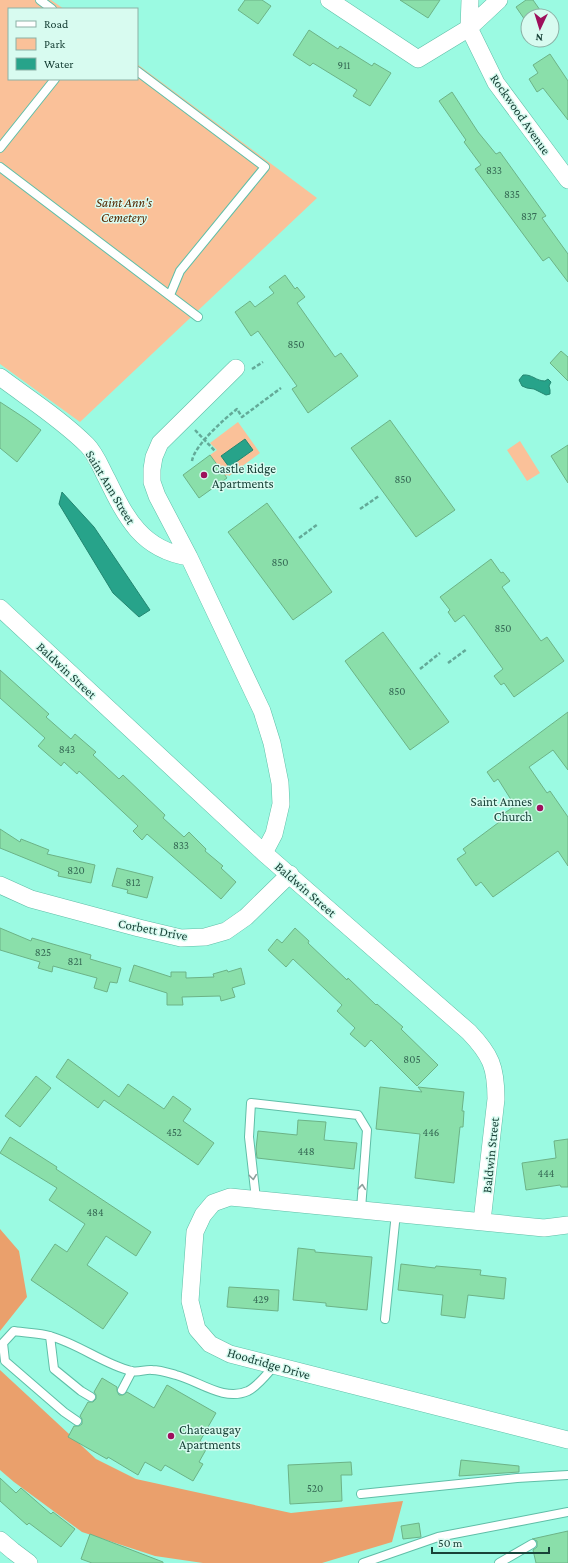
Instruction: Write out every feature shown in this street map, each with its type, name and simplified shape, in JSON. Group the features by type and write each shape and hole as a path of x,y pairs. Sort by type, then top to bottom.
{"street":[{"path":"329,0 418,59 469,28 499,0"},
{"name":"Rockwood Avenue","path":"470,0 469,28 496,83 568,180"},
{"path":"236,368 160,443 154,457 152,482 157,496 189,557 262,711 272,743 280,783 281,804 274,834 264,852"},
{"name":"Saint Ann Street","path":"0,377 88,446 96,457 126,515 142,536 157,547 173,554 189,557"},
{"name":"Baldwin Street","path":"0,608 264,852 469,1032 482,1046 491,1061 496,1080 496,1099 482,1221"},
{"name":"Corbett Drive","path":"0,885 31,898 139,928 182,938 205,937 226,931 246,918 290,874"},
{"name":"Hoodridge Drive","path":"568,1225 544,1228 230,1197 213,1203 203,1215 195,1232 190,1301 197,1329 210,1344 230,1354 568,1440"},
{"path":"0,1540 29,1563"}],"lane":[{"path":"40,0 51,8"},
{"path":"138,71 265,166 180,271 170,296"},
{"path":"0,148 54,80"},
{"path":"0,167 198,317"},
{"path":"256,1199 250,1155 250,1103 358,1115 367,1130 361,1209"},
{"path":"385,1319 396,1213"},
{"path":"77,1421 64,1412 5,1361 3,1343 14,1331 50,1336 72,1344 98,1358 132,1372 152,1370 176,1374 193,1380 202,1386 231,1394 248,1391 262,1380 274,1366"},
{"path":"50,1336 54,1369 81,1391 91,1397"},
{"path":"122,1390 132,1372"},
{"path":"361,1494 516,1478 568,1475"},
{"path":"363,1563 438,1537 568,1512"},
{"path":"499,1563 532,1544"}],"path":[{"path":"192,461 193,457 205,441 223,420 237,409 242,417 281,388"},
{"path":"190,425 216,451"},
{"path":"360,510 379,496"},
{"path":"299,538 318,524"},
{"path":"448,663 467,649"},
{"path":"420,669 440,653"}],"green space":[{"name":"Saint Ann's Cemetery","path":"0,0 51,0 63,8 8,8 8,80 138,80 138,65 317,198 80,422 0,364"},
{"path":"238,422 260,453 229,476 225,476 210,455 217,450 210,443"},
{"path":"520,441 540,473 527,481 507,450"}],"shaded area":[{"path":"0,1229 19,1251 27,1297 0,1331"},
{"path":"0,1370 96,1459 136,1479 291,1513 403,1501 392,1542 322,1563 203,1563 155,1556 82,1532 0,1470"}],"water":[{"path":"523,375 542,381 548,379 551,382 549,386 550,394 546,395 534,389 522,386 519,380"},
{"path":"245,439 253,450 229,467 221,456"},
{"path":"62,492 94,527 150,610 139,617 113,593 59,504"}],"building":[{"path":"245,0 262,0 271,6 258,24 238,10"},
{"path":"400,0 440,0 428,18"},
{"path":"526,0 533,0 539,8 520,8 520,13 516,7"},
{"path":"309,30 338,49 340,46 372,66 374,63 391,73 370,106 353,96 357,90 313,63 310,66 293,55"},
{"path":"550,54 568,81 568,120 543,88 537,92 529,79 538,73 533,65"},
{"path":"452,92 478,132 496,154 500,152 546,216 542,218 568,254 568,282 549,257 543,261 475,169 481,165 464,142 466,140 439,101"},
{"path":"285,275 295,289 297,287 305,297 297,303 335,357 341,353 358,376 308,413 292,389 297,386 258,331 251,336 235,312 250,301 255,307 274,293 269,287"},
{"path":"561,351 568,357 568,381 550,363"},
{"path":"0,402 41,430 17,462 0,448"},
{"path":"390,420 455,510 416,537 351,448"},
{"path":"568,445 568,483 551,456"},
{"name":"Castle Ridge Apartments","path":"210,455 227,478 199,498 183,475"},
{"path":"267,503 332,592 293,620 228,532"},
{"path":"491,559 501,573 503,572 510,581 502,587 541,641 547,637 564,661 514,697 504,683 501,685 494,676 503,669 464,615 455,622 448,612 450,610 440,597"},
{"path":"383,632 449,722 410,750 345,661"},
{"path":"0,670 49,714 46,717 71,739 75,734 96,752 93,755 119,779 123,775 165,815 163,818 184,837 189,832 206,849 205,851 223,866 221,868 236,882 221,899 147,834 142,840 133,831 138,826 79,771 77,774 64,762 61,766 38,746 45,738 0,698"},
{"name":"Saint Annes Church","path":"568,712 568,770 553,750 529,767 547,793 550,791 568,817 568,866 558,851 493,897 481,882 476,886 457,859 466,853 463,849 506,817 503,814 515,806 498,779 494,782 487,772"},
{"path":"0,829 20,842 21,839 49,850 47,854 95,865 91,883 58,876 59,872 0,848"},
{"path":"117,868 153,877 147,898 127,893 128,890 112,886"},
{"path":"0,928 31,941 32,938 91,955 90,959 121,968 117,983 110,982 107,992 94,988 97,978 53,966 52,972 38,968 40,962 0,950"},
{"path":"295,928 309,941 308,943 347,980 348,978 376,1005 377,1004 403,1027 401,1029 438,1065 417,1086 371,1040 365,1047 350,1034 355,1028 337,1011 342,1005 293,959 286,967 268,950 277,939 282,943"},
{"path":"134,965 171,977 171,972 186,972 186,978 214,977 213,974 241,968 245,984 232,988 235,997 221,1001 220,996 182,997 183,1005 167,1005 167,993 129,981"},
{"path":"68,1059 119,1097 128,1084 164,1109 173,1096 191,1109 183,1121 214,1143 198,1165 104,1100 98,1108 56,1077"},
{"path":"36,1076 51,1088 20,1127 5,1116"},
{"path":"380,1087 422,1092 418,1087 464,1092 462,1111 464,1111 463,1127 460,1127 454,1183 415,1178 420,1134 376,1129"},
{"path":"298,1120 326,1122 324,1140 357,1143 354,1169 257,1158 256,1149 258,1131 297,1135"},
{"path":"10,1137 57,1167 56,1169 151,1232 136,1256 106,1236 87,1265 128,1293 103,1329 31,1280 55,1244 67,1252 85,1224 49,1200 57,1188 0,1153"},
{"path":"568,1139 568,1187 561,1187 560,1185 526,1190 522,1163 556,1158 554,1141"},
{"path":"298,1248 315,1250 315,1252 372,1257 367,1310 326,1306 326,1303 293,1300"},
{"path":"401,1264 435,1268 436,1266 481,1270 480,1275 506,1278 504,1299 468,1295 465,1318 441,1315 443,1295 398,1290"},
{"path":"229,1287 279,1290 278,1311 227,1307"},
{"path":"102,1378 117,1387 119,1395 123,1395 127,1392 154,1408 167,1385 216,1413 200,1441 208,1446 199,1462 203,1464 193,1481 165,1465 161,1471 145,1462 138,1475 108,1457 107,1459 68,1437 74,1426 79,1426 82,1424 82,1419 80,1416 88,1402 93,1402 96,1399 94,1392"},
{"path":"461,1460 519,1466 519,1472 459,1476"},
{"path":"351,1462 352,1475 341,1475 342,1501 290,1504 288,1465"},
{"path":"0,1478 16,1493 21,1488 51,1514 53,1512 75,1529 61,1547 29,1523 27,1525 0,1501"},
{"path":"419,1523 421,1537 403,1539 401,1526"},
{"path":"568,1531 568,1563 536,1563 533,1550 537,1547 537,1541 532,1539"},
{"path":"90,1534 163,1563 92,1563 81,1559"}],"place":[{"name":"Castle Ridge Apartments","path":"204,475"},
{"name":"Saint Annes Church","path":"540,808"},
{"name":"Chateaugay Apartments","path":"171,1436"}]}
